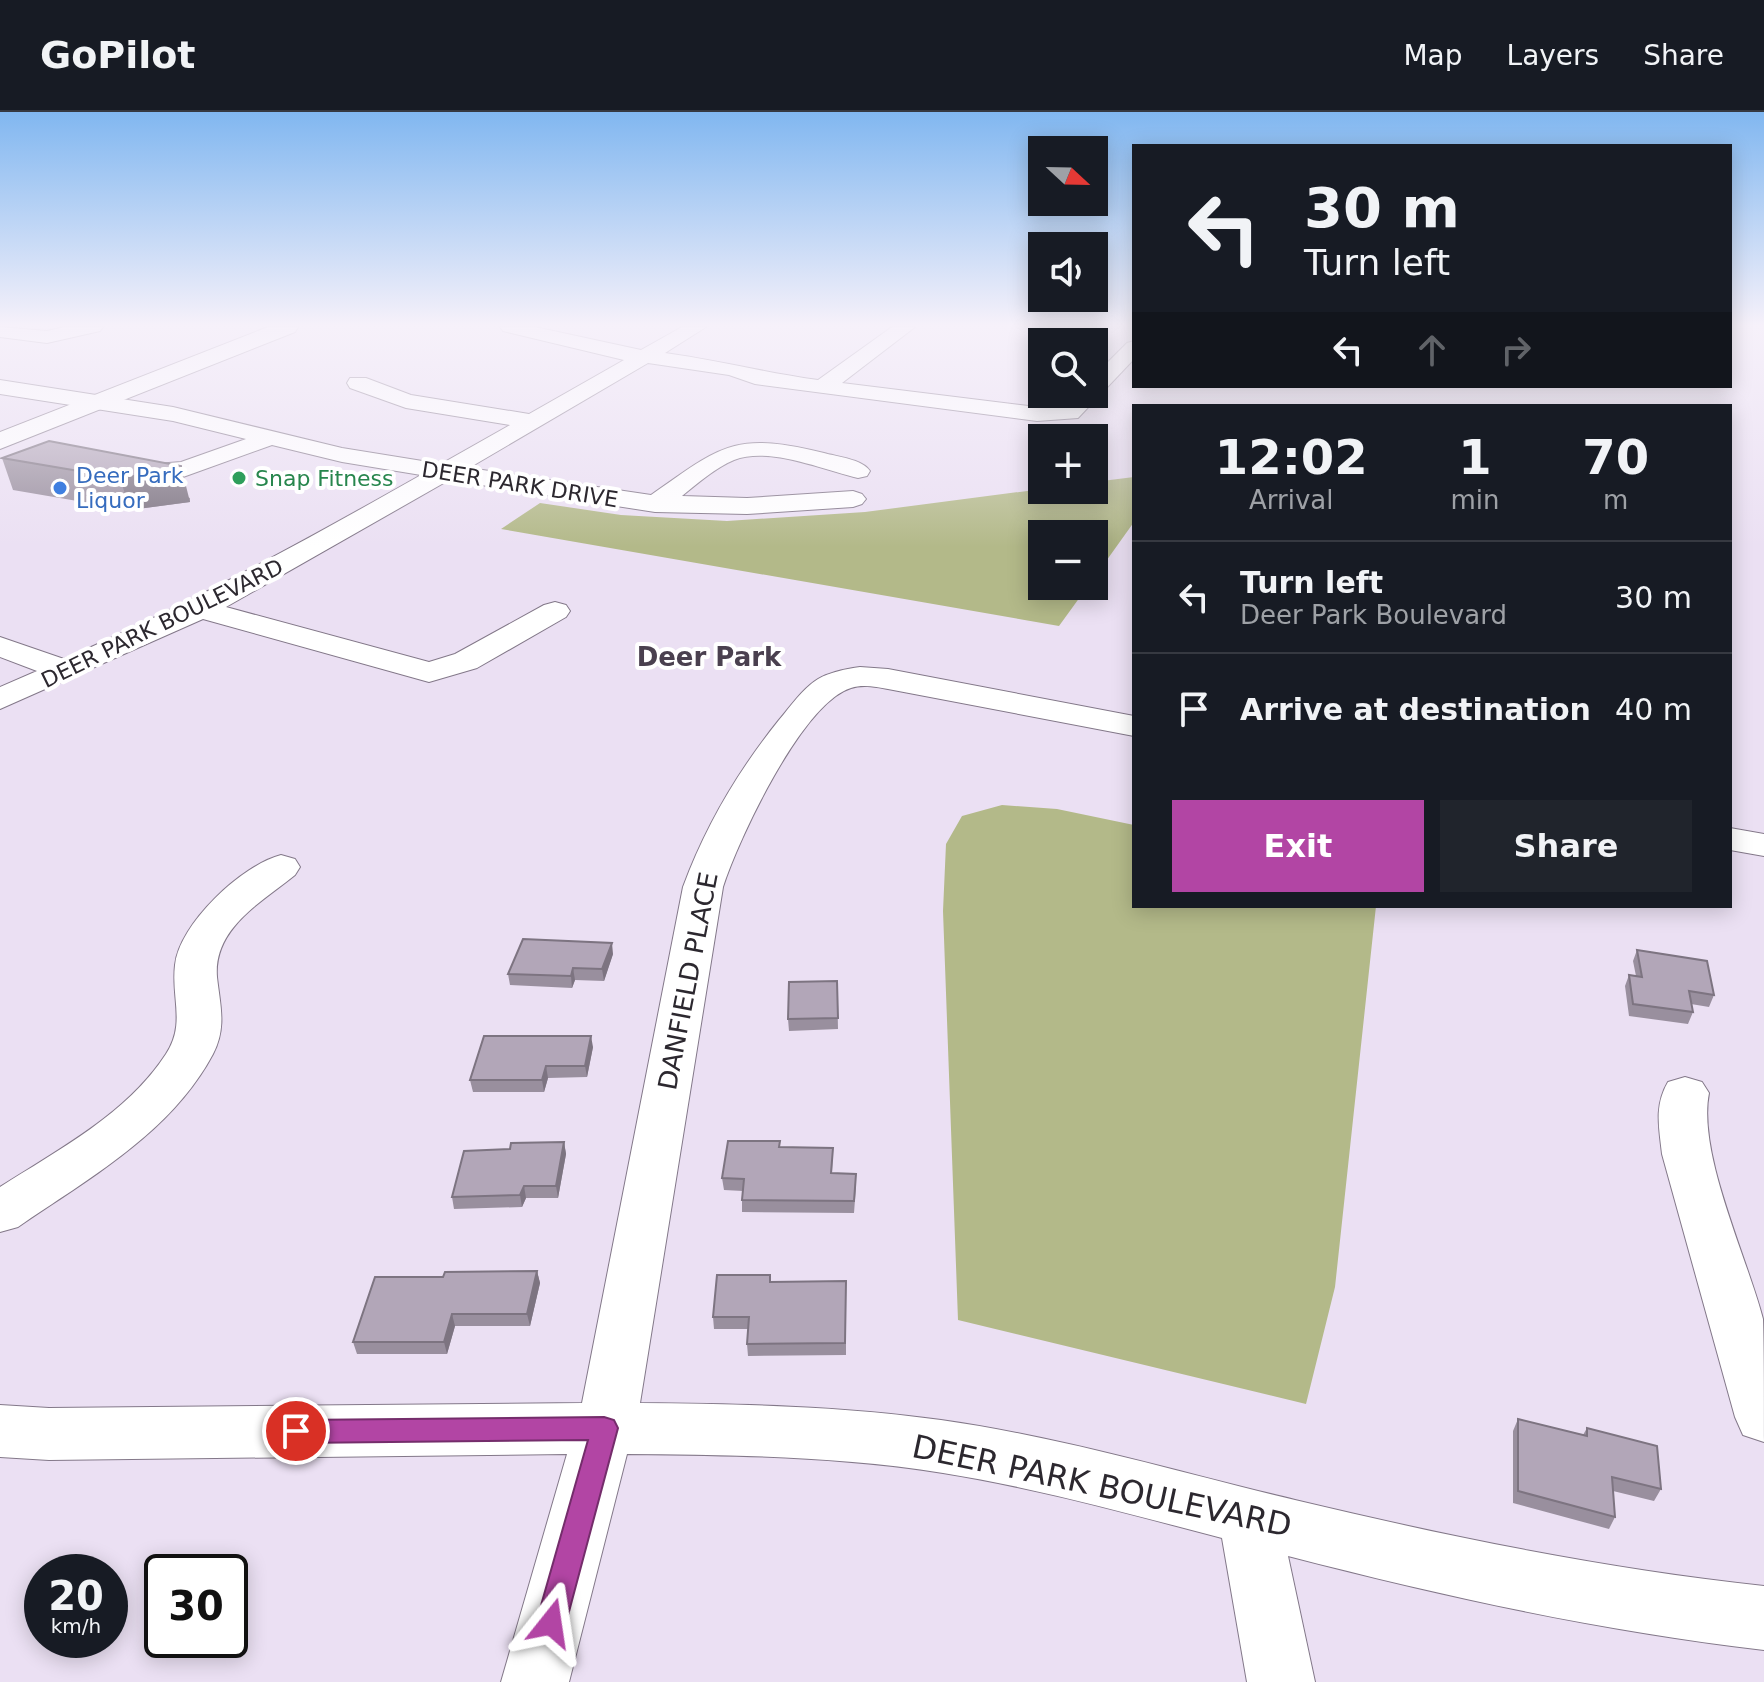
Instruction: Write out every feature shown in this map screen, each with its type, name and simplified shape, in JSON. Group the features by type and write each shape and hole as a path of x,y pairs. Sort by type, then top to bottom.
{"main road":[{"path":"0,426 84,400"},
{"path":"4,455 85,400"}],"street":[{"name":"DEER PARK DRIVE","path":"87,400 173,414 342,455 655,504 747,506 853,499"},
{"path":"404,400 529,421"},
{"name":"DEER PARK BOULEVARD","path":"0,699 201,609 266,575 566,400"},
{"path":"930,400 1050,415 1070,413 1075,408"},
{"path":"102,468 145,475 170,474 269,438"},
{"path":"655,504 719,459 739,452 766,451 821,459 858,471"},
{"path":"201,609 429,672 466,661 555,611"},
{"path":"0,646 64,670"},
{"name":"DANFIELD PLACE","path":"535,1682 617,1380 703,887 731,817 769,753 819,694 849,677 888,679 1132,726"},
{"path":"1732,839 1764,845"},
{"path":"0,1213 125,1125 173,1079 190,1055 199,1034 203,1014 196,968 204,938 230,909 281,867"},
{"path":"1685,1093 1681,1112 1687,1154 1764,1417"},
{"name":"DEER PARK BOULEVARD","path":"0,1431 49,1434 604,1428 786,1430 941,1446 1075,1473 1249,1517 1615,1600 1685,1612 1764,1618"},
{"path":"1249,1517 1281,1682"}],"green space":[{"path":"1132,477 1132,525 1108,558 1108,520 1028,520 1028,600 1078,600 1059,626 501,529 540,503 621,515 727,521 865,512 1028,491 1028,504 1108,504 1108,480"},
{"path":"1002,805 1057,809 1132,825 1132,908 1376,908 1335,1287 1306,1404 958,1320 943,911 946,844 962,816"}],"building":[{"path":"49,441 181,466 181,469 120,478 2,458"},
{"path":"523,939 612,943 602,969 573,968 571,976 508,974"},
{"path":"1637,950 1707,961 1714,995 1689,991 1693,1012 1633,1004 1629,975 1642,977"},
{"path":"837,981 838,1018 788,1019 789,982"},
{"path":"484,1036 591,1036 585,1066 546,1066 542,1080 470,1080"},
{"path":"728,1141 780,1141 779,1147 833,1148 831,1173 856,1174 854,1201 742,1200 744,1179 722,1178"},
{"path":"564,1142 556,1186 524,1186 520,1195 452,1197 464,1151 510,1149 511,1143"},
{"path":"537,1271 527,1314 452,1314 444,1342 353,1342 375,1277 443,1277 445,1272"},
{"path":"717,1275 770,1275 770,1282 846,1281 845,1343 747,1344 749,1317 713,1317"},
{"path":"1518,1419 1587,1436 1587,1428 1657,1446 1661,1489 1612,1477 1615,1517 1518,1491"}],"place":[{"name":"Snap Fitness","path":"239,478"},
{"name":"Deer Park Liquor","path":"60,488"}],"district":[{"name":"Deer Park","path":"709,657"}],"route":[{"path":"296,1431 604,1428 551,1623"}]}
